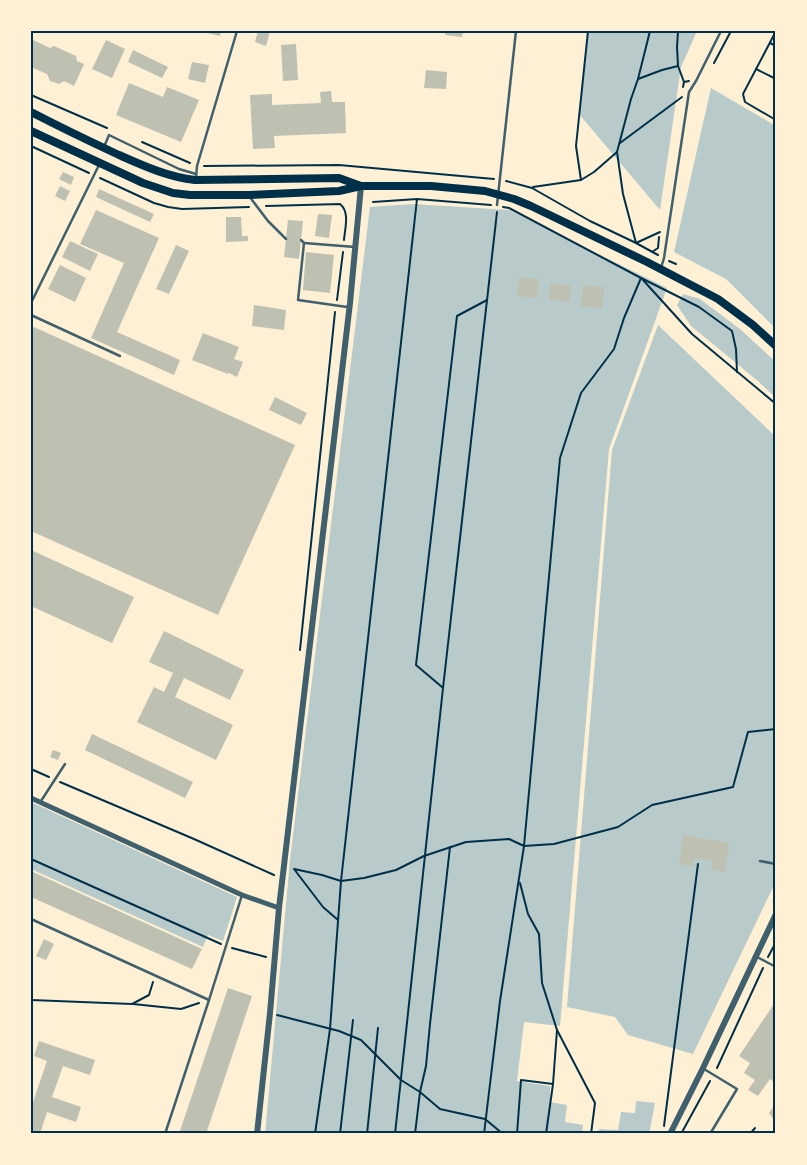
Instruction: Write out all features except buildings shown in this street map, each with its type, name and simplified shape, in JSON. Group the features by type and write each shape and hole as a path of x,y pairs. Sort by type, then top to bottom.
{"main road":[{"path":"31,112 146,167 181,178 339,178 361,186"},
{"path":"31,131 143,183 173,193 190,195 248,195 339,191 361,186 431,186 472,189 498,194 531,206 718,299 753,325 776,346"}],"street":[{"path":"257,1134 279,908 349,307 361,186"},
{"path":"31,798 242,895 279,908"},
{"path":"670,1134 776,914"}],"lane":[{"path":"103,148 109,135 196,177 197,166 236,31"},
{"path":"497,206 516,31"},
{"path":"661,269 689,92 721,31"},
{"path":"31,303 99,163"},
{"path":"248,195 268,221 286,238"},
{"path":"301,240 304,243 355,247"},
{"path":"304,243 298,300 349,307"},
{"path":"31,315 120,356"},
{"path":"40,802 64,764"},
{"path":"760,861 776,864"},
{"path":"165,1134 242,895"},
{"path":"31,919 209,1000"},
{"path":"756,956 776,967"},
{"path":"703,1068 737,1089 710,1134"}],"path":[{"path":"580,180 576,146 588,31"},
{"path":"650,31 617,152 623,194 636,242 660,232"},
{"path":"678,31 678,66 684,82"},
{"path":"713,64 731,31"},
{"path":"776,31 743,94 745,102 776,120"},
{"path":"770,43 776,46"},
{"path":"638,79 678,66"},
{"path":"756,69 776,79"},
{"path":"620,143 682,97"},
{"path":"532,188 580,180 594,172 617,152"},
{"path":"315,1134 330,1029 341,881 418,199"},
{"path":"373,202 418,199 509,208 699,307 732,331 736,348 737,372"},
{"path":"300,650 346,213 340,204"},
{"path":"395,1134 424,856 497,206"},
{"path":"641,278 692,334 776,404"},
{"path":"484,1134 500,1001 524,846 560,458 581,394 614,349 624,318 641,278"},
{"path":"443,688 416,664 457,316 487,300"},
{"path":"338,920 323,907 294,869 341,881 364,878 396,870 424,856 466,842 509,840 524,846 554,844 618,827 652,805 732,787 748,732 776,729"},
{"path":"31,769 276,876"},
{"path":"415,1134 420,1092 426,1066 450,847"},
{"path":"31,859 226,946 268,958"},
{"path":"663,1134 698,864"},
{"path":"519,881 528,914 539,934 542,983 557,1030 595,1103 591,1134"},
{"path":"681,1134 714,1075 776,942"},
{"path":"132,1004 148,995 155,975"},
{"path":"31,1000 132,1004 181,1009 209,1000"},
{"path":"270,1013 351,1035 362,1040 401,1080 420,1092 440,1109 485,1119 503,1134"},
{"path":"340,1134 354,1020"},
{"path":"367,1134 378,1028"},
{"path":"546,1134 553,1084 557,1030"},
{"path":"517,1134 521,1080 553,1084"},
{"path":"750,1134 755,1128"}],"shaded area":[{"path":"588,31 697,31 681,67 660,210 579,114"},
{"path":"711,88 776,126 776,329 726,279 674,252"},
{"path":"413,204 509,210 667,288 609,449 560,1026 524,1022 517,1081 550,1086 550,1102 567,1105 565,1122 583,1125 582,1134 265,1134 290,860 370,207"},
{"path":"683,294 700,299 740,329 776,362 776,398 691,326 677,305"},
{"path":"658,325 776,437 776,881 693,1054 628,1035 615,1017 567,1007 612,450"},
{"path":"31,802 237,897 223,941 208,935 203,947 31,869"},
{"path":"636,1101 655,1103 649,1134 598,1134 599,1129 618,1130 621,1112 635,1113"}]}
